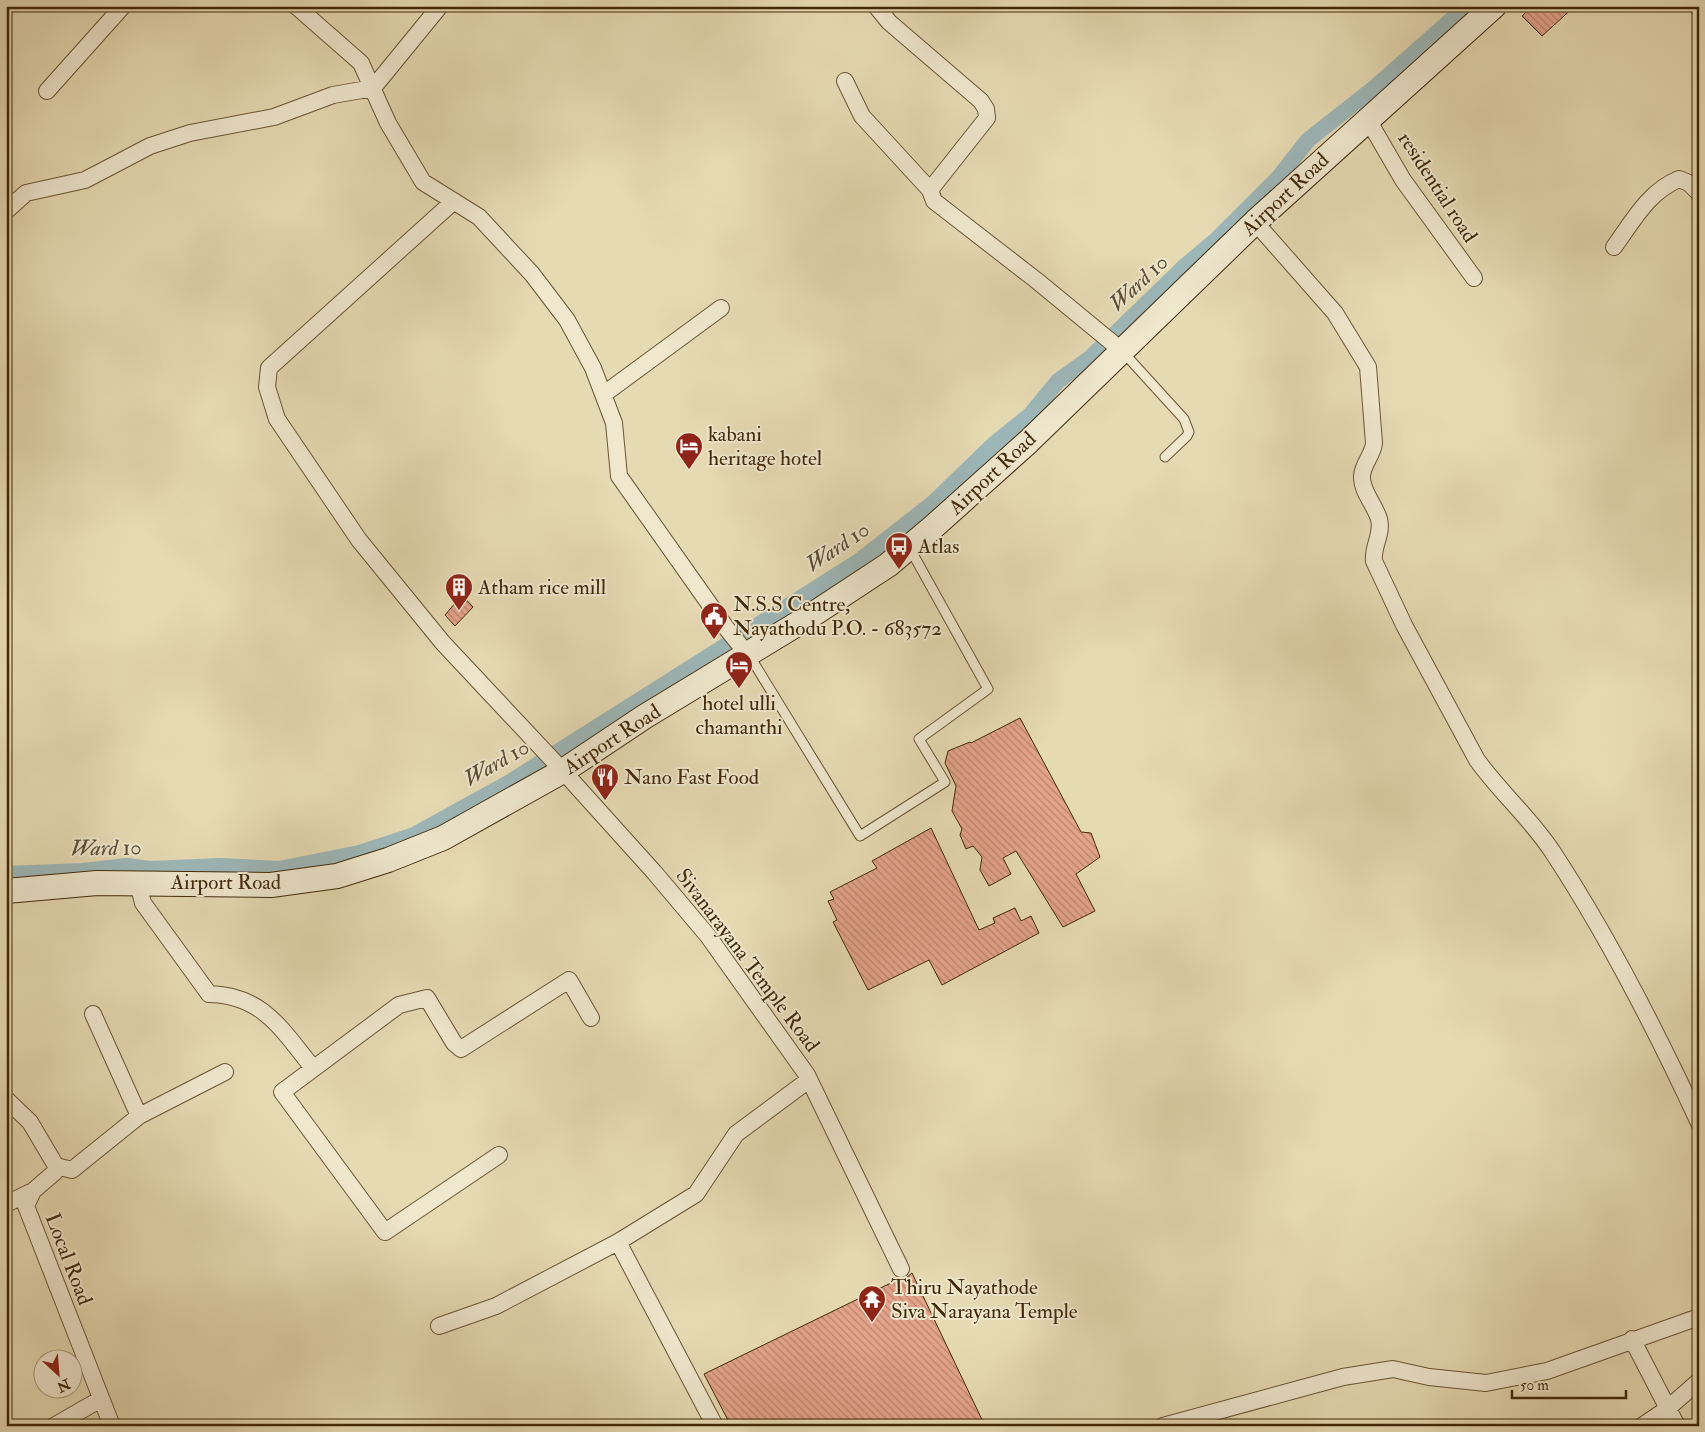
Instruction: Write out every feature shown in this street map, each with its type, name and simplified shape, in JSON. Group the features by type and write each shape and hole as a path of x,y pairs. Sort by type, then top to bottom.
{"main road":[{"name":"Airport Road","path":"6,891 97,883 271,885 337,876 388,860 443,838 644,717 873,575 909,547 1028,442 1112,343 1255,222 1367,118 1494,6"}],"street":[{"path":"47,91 123,6"},
{"path":"296,6 361,63 388,123 423,182 479,217 532,274 568,320 593,368 614,424 619,476 727,628 747,653"},
{"path":"6,211 26,194 85,180 150,146 182,136 274,117 333,95 373,88 440,6"},
{"path":"876,6 889,22 982,102 986,109 987,118 930,190"},
{"path":"845,81 862,116 930,190 934,201 1036,280 1112,343"},
{"name":"residential road","path":"1367,118 1379,135 1403,180 1474,278"},
{"path":"1614,247 1653,194 1668,184 1679,179 1689,183 1699,193"},
{"name":"Sivanarayana Temple Road","path":"439,1326 496,1306 618,1242 696,1194 736,1134 806,1082 808,1075 708,936 654,872 443,643 359,540 277,419 267,387 269,368 454,201"},
{"path":"1255,222 1335,313 1368,367 1374,451 1363,469 1362,483 1379,520 1380,528 1373,553 1374,562 1404,625 1477,760 1491,780 1541,836 1603,936 1676,1074 1699,1123"},
{"path":"604,394 721,308"},
{"path":"138,883 143,903 210,994 231,994 268,1014 313,1068"},
{"path":"499,1155 384,1232 282,1092 399,1005 427,998 454,1043 461,1049 569,980 591,1018"},
{"path":"93,1014 139,1116"},
{"path":"6,1099 30,1122 56,1166 72,1170 139,1116 225,1072"},
{"path":"808,1075 901,1269"},
{"name":"Local Road","path":"56,1166 55,1172 33,1191 26,1206 112,1426"},
{"path":"6,1204 33,1191"},
{"path":"618,1242 714,1426"},
{"path":"1173,1424 1343,1377 1393,1369 1429,1377 1486,1383 1547,1371 1632,1339 1699,1317"},
{"path":"1632,1339 1677,1426"},
{"path":"1642,1426 1667,1409 1699,1381"},
{"path":"54,1426 101,1399"}],"lane":[{"path":"1112,343 1184,419 1188,427 1187,436 1165,458"},
{"path":"747,653 860,836 945,782 919,739 988,689 909,547"}],"building":[{"path":"1533,6 1575,6 1542,36 1522,16"},
{"name":"Atham rice mill","path":"462,595 473,607 455,626 445,615"},
{"path":"1020,718 1081,832 1091,833 1100,857 1076,874 1095,911 1063,927 1016,851 1003,858 1011,874 989,886 980,870 982,857 973,846 966,849 960,835 962,829 952,811 956,786 945,763 948,751 971,743"},
{"path":"931,828 979,930 995,923 993,918 1015,908 1021,921 1031,916 1039,933 942,985 929,960 868,990 833,922 837,920 828,901 834,899 830,892 877,868 872,861"},
{"name":"Thiru Nayathode Siva Narayana Temple","path":"912,1273 985,1426 731,1426 704,1374 899,1279 906,1278"}],"waterway":[{"name":"Ward 10","path":"6,874 83,871 127,866 150,869 221,866 279,869 359,853 414,835 510,782 859,561 933,503 994,444 1030,415 1058,381 1090,358 1185,266 1215,241 1279,177 1308,140 1374,88 1467,6"}],"place":[{"name":"kabani heritage hotel","path":"689,470"},
{"name":"Atlas","path":"899,570"},
{"name":"Atham rice mill","path":"459,611"},
{"name":"N.S.S Centre, Nayathodu P.O. - 683572","path":"714,640"},
{"name":"hotel ulli chamanthi","path":"739,689"},
{"name":"Nano Fast Food","path":"605,801"},
{"name":"Thiru Nayathode Siva Narayana Temple","path":"872,1323"}]}
